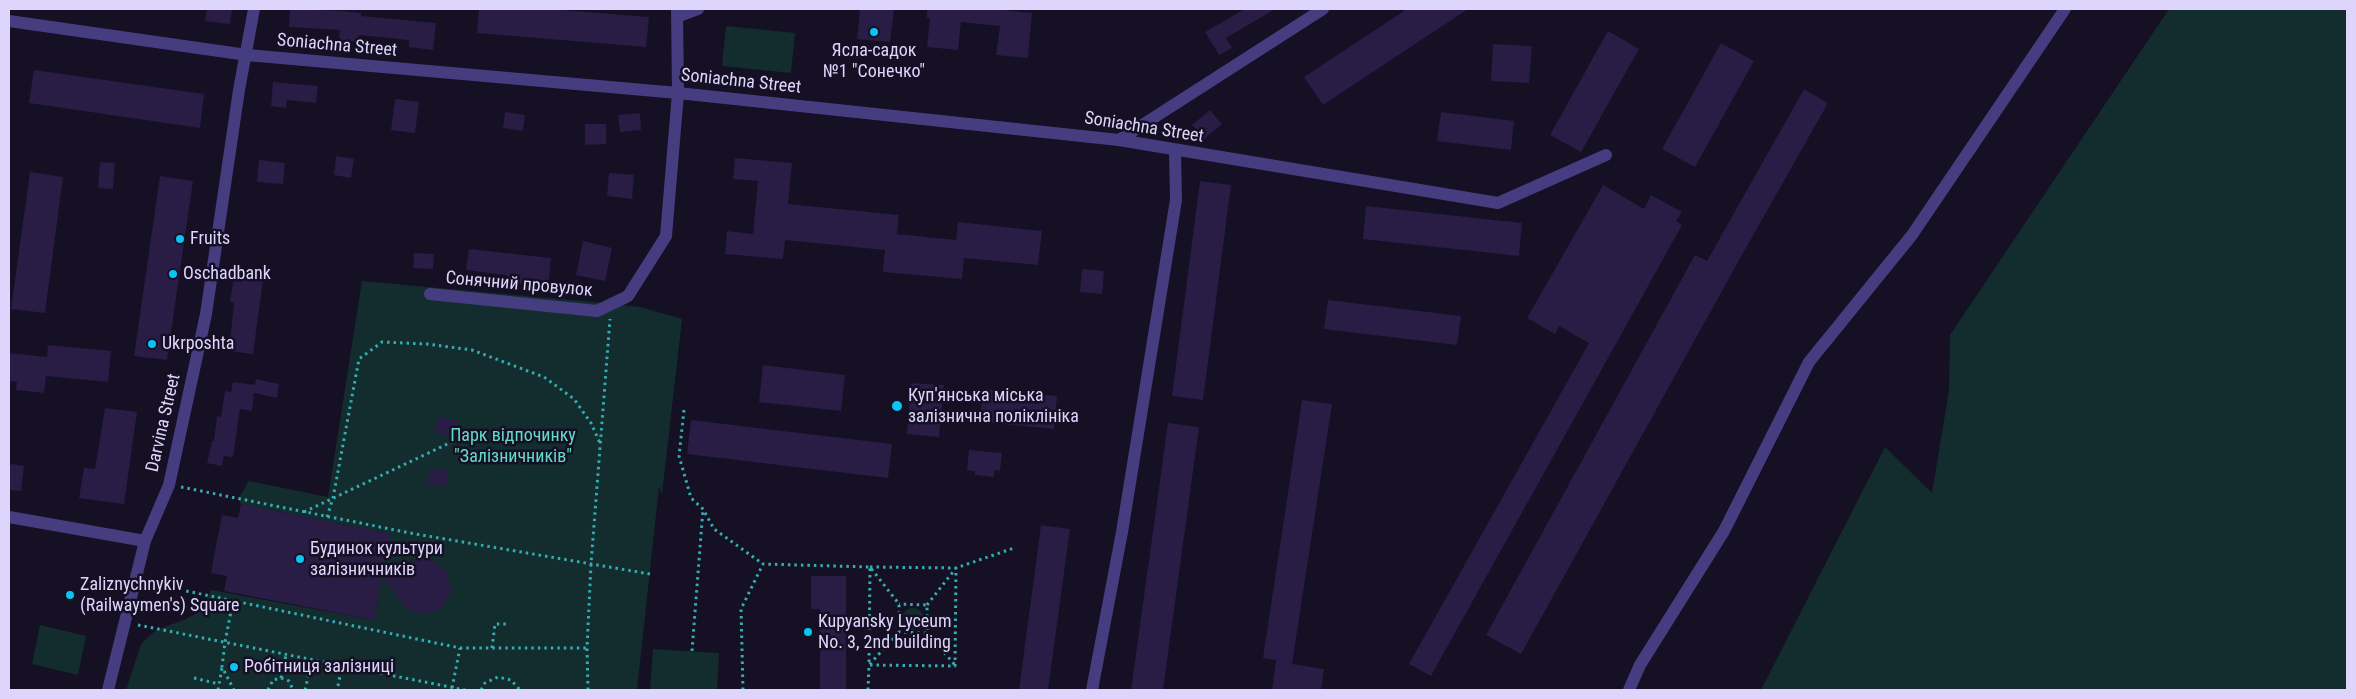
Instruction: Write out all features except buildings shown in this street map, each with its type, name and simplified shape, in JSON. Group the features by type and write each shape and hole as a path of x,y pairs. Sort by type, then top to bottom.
{"street":[{"name":"Darvina Street","path":"108,690 145,541 168,485 206,314 239,90 254,9"},
{"path":"677,13 698,9"},
{"path":"1119,140 1323,9"},
{"path":"1629,690 1640,665 1724,531 1809,362 1912,235 2065,9"},
{"name":"Сонячний провулок","path":"430,294 597,311 628,296 666,236 678,93 677,13"},
{"name":"Soniachna Street","path":"9,21 247,55 678,93 1119,140 1498,203 1606,155"},
{"path":"1092,690 1122,532 1174,210 1175,150"},
{"path":"9,517 145,541"}],"path":[{"path":"588,690 587,648 591,564 611,304"},
{"path":"327,517 333,498 359,358 382,342 427,344 472,350 544,377 574,399 591,423 600,443"},
{"path":"684,410 678,456 691,498 703,509 714,529 763,564 956,568 1014,548"},
{"path":"303,512 477,430"},
{"path":"168,485 410,533 650,574"},
{"path":"692,651 703,509"},
{"path":"743,690 741,609 763,564"},
{"path":"869,665 899,632 899,604 870,566"},
{"path":"868,690 870,566"},
{"path":"955,666 926,633 927,604 956,568"},
{"path":"955,666 956,568"},
{"path":"135,581 460,648 587,648"},
{"path":"218,690 225,642 234,601"},
{"path":"899,604 927,604"},
{"path":"125,622 464,690"},
{"path":"492,648 495,624 506,624"},
{"path":"899,632 926,633"},
{"path":"452,688 460,648"},
{"path":"281,678 286,654"},
{"path":"306,690 312,660"},
{"path":"869,665 955,666"},
{"path":"338,686 342,666"},
{"path":"222,667 234,690"},
{"path":"481,690 485,683 498,677 511,680 520,690"},
{"path":"194,678 219,684"},
{"path":"268,690 273,680 281,678 288,681 293,690"}],"green space":[{"path":"2169,9 2347,9 2347,690 1761,690 1885,447 1932,493 1949,390 1950,335"},
{"path":"726,26 795,33 791,73 722,66"},
{"name":"Парк відпочинку \"Залізничників\"","path":"362,281 640,307 682,319 662,494 659,487 637,690 126,690 141,644 156,630 184,620 201,611 211,590 374,620 390,534 241,504 238,499 249,481 328,497"},
{"path":"913,608 921,611 924,619 921,627 913,630 905,627 902,619 905,611"},
{"path":"40,625 86,636 78,675 32,664"},
{"path":"653,649 719,653 717,690 650,690"}],"place":[{"name":"Ясла-садок №1 \"Сонечко\"","path":"874,32"},
{"name":"Fruits","path":"180,239"},
{"name":"Oschadbank","path":"173,274"},
{"name":"Ukrposhta","path":"152,344"},
{"name":"Куп'янська міська залізнична поліклініка","path":"897,406"},
{"name":"Будинок культури залізничників","path":"300,559"},
{"name":"Zaliznychnykiv (Railwaymen's) Square","path":"70,595"},
{"name":"Kupyansky Lyceum No. 3, 2nd building","path":"808,632"},
{"name":"Робітниця залізниці","path":"234,667"}]}
